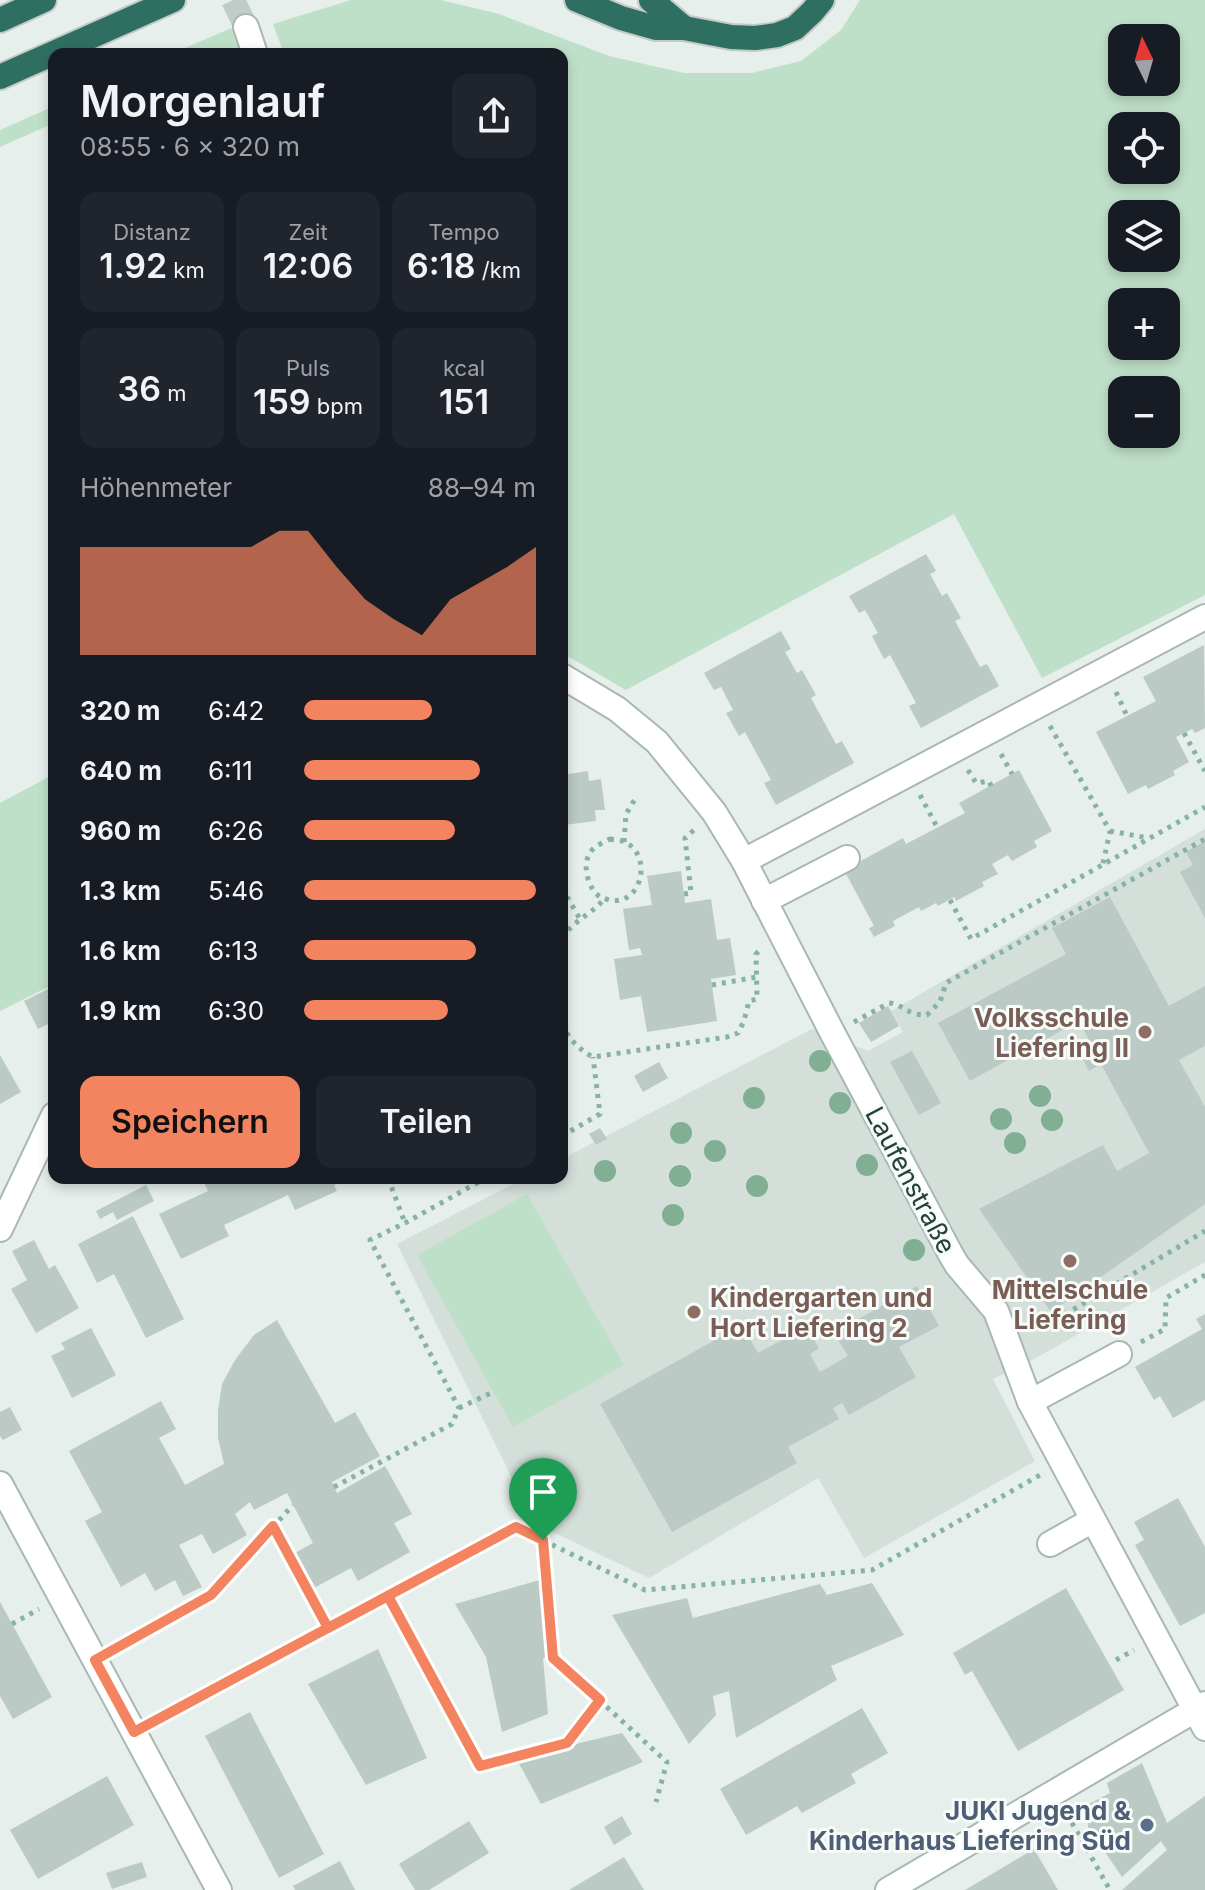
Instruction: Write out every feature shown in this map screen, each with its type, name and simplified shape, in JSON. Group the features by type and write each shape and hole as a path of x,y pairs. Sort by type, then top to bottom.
{"highway":[{"path":"0,20 44,0"},
{"path":"577,0 656,28 684,28 755,38 777,35 795,28 822,0"},
{"path":"651,0 684,28"},
{"path":"66,48 174,1"},
{"path":"0,77 48,56"}],"street":[{"path":"246,27 253,48"},
{"path":"744,861 1205,617"},
{"name":"Laufenstraße","path":"568,680 617,709 657,742 714,812 744,861 957,1265 996,1311 1030,1402 1201,1715"},
{"path":"764,901 847,858"},
{"path":"0,1229 48,1128"},
{"path":"1030,1402 1119,1354"},
{"path":"0,1484 219,1890"},
{"path":"1050,1544 1093,1520"},
{"path":"888,1890 1054,1792 1201,1715"}],"path":[{"path":"1038,705 1110,831 1103,865"},
{"path":"1122,706 1127,716"},
{"path":"1184,733 1205,771"},
{"path":"996,744 1012,774"},
{"path":"963,762 976,783 989,781 991,786"},
{"path":"915,788 937,827"},
{"path":"624,842 626,814 635,799"},
{"path":"950,900 971,939 1205,807"},
{"path":"684,894 691,893 685,838 714,812"},
{"path":"1110,831 1150,838"},
{"path":"610,839 624,842 633,849 642,864 641,882 631,895 618,901 604,899 596,895 591,886 586,861 594,848 610,839"},
{"path":"833,1034 889,1003 908,1012 927,1015 940,1002 946,983 1205,839"},
{"path":"568,898 580,919"},
{"path":"568,930 604,899"},
{"path":"568,1035 593,1057 738,1033 749,1001 757,999 756,954 781,934"},
{"path":"712,985 757,977"},
{"path":"568,1133 600,1114 593,1057"},
{"path":"390,1184 405,1223"},
{"path":"459,1408 370,1240 475,1184"},
{"path":"996,1311 1044,1327 1205,1231"},
{"path":"1119,1354 1165,1329 1166,1298 1205,1275"},
{"path":"334,1487 452,1424 459,1408 493,1392"},
{"path":"134,1732 516,1527 645,1590 872,1570 1062,1462"},
{"path":"95,1660 211,1595 293,1505"},
{"path":"273,1526 328,1628"},
{"path":"543,1540 553,1658 667,1762 656,1802"},
{"path":"388,1596 480,1766 567,1743 600,1700"},
{"path":"1054,1792 1110,1890"}],"shaded area":[{"name":"Kindergarten und Hort Liefering 2","path":"1205,829 1205,1262 1029,1362 993,1379 1035,1461 864,1558 818,1478 649,1578 534,1523 397,1244 513,1184 568,1184 568,1156 812,1029 868,1051 903,1032 891,1011"}],"green space":[{"path":"351,0 441,0 499,14 609,56 684,73 752,73 801,61 841,30 860,0 1205,0 1205,595 1042,678 954,514 626,690 568,656 568,48 282,48 273,24"},
{"path":"234,27 242,48 185,48"},
{"path":"48,109 48,126 0,147 0,130"},
{"path":"48,777 48,987 0,1011 0,803"},
{"path":"527,1194 624,1365 513,1427 417,1255"}],"building":[{"path":"926,554 936,571 930,574 942,596 947,593 961,618 955,621 980,667 987,664 999,686 921,728 909,706 916,703 890,655 884,659 872,636 878,633 865,610 859,613 849,596"},
{"path":"781,631 791,649 785,652 797,673 802,670 816,695 811,698 836,744 842,741 854,763 776,805 764,783 771,780 745,732 739,736 726,713 733,710 721,687 714,690 704,673"},
{"path":"1204,645 1205,728 1195,733 1192,729 1176,737 1189,762 1173,771 1175,775 1148,789 1146,785 1128,794 1096,732 1156,701 1143,677"},
{"path":"1019,770 1052,831 1034,841 1037,847 1012,861 1008,855 992,864 998,874 982,882 984,886 956,901 954,897 921,911 919,907 893,921 895,926 874,937 869,928 874,926 844,870 903,838 906,844 965,813 959,803"},
{"path":"588,771 589,781 601,779 605,810 595,810 596,821 568,824 568,774"},
{"path":"1205,841 1205,918 1180,872 1193,865 1186,852"},
{"path":"681,871 685,903 711,899 717,940 730,938 736,975 711,979 717,1021 647,1032 641,996 620,1000 614,959 642,955 640,948 629,950 623,909 652,905 647,876"},
{"path":"1110,897 1169,1006 1205,986 1205,1046 1179,1060 1205,1107 1205,1204 1051,1312 979,1209 1103,1145 1117,1171 1149,1153 1101,1064 1089,1071 1077,1048 1089,1040 1079,1021 970,1081 938,1023 1066,954 1052,928"},
{"path":"48,989 48,1024 38,1029 24,1001"},
{"path":"888,1006 899,1026 871,1042 859,1023"},
{"path":"912,1051 941,1103 919,1115 890,1062"},
{"path":"0,1055 21,1092 0,1104"},
{"path":"659,1062 668,1078 643,1092 634,1076"},
{"path":"600,1128 607,1139 596,1145 589,1134"},
{"path":"205,1184 336,1184 337,1191 295,1210 288,1195 224,1225 229,1236 181,1259 159,1214 208,1191"},
{"path":"146,1185 154,1201 117,1220 113,1212 100,1219 96,1211"},
{"path":"133,1216 184,1319 146,1338 114,1274 97,1283 78,1244"},
{"path":"34,1240 49,1269 55,1265 79,1308 36,1333 11,1289 27,1280 12,1251"},
{"path":"917,1286 939,1326 899,1347 916,1377 849,1415 842,1403 833,1408 839,1419 788,1447 797,1463 672,1532 600,1404 742,1325 758,1353 806,1327 819,1348 810,1354 820,1372 848,1356 834,1333"},
{"path":"1205,1314 1205,1400 1173,1418 1160,1396 1154,1400 1135,1367 1202,1329 1196,1319"},
{"path":"277,1320 335,1423 355,1412 380,1456 332,1482 337,1493 385,1466 412,1514 394,1523 410,1552 358,1581 351,1568 312,1589 293,1554 313,1543 287,1493 254,1510 250,1502 235,1514 247,1535 213,1554 202,1534 179,1545 202,1587 183,1596 175,1580 155,1591 145,1573 121,1587 85,1521 102,1512 69,1451 161,1401 176,1429 159,1438 185,1485 224,1464 218,1438 222,1384 254,1335"},
{"path":"91,1328 116,1375 72,1398 51,1356 65,1349 61,1343"},
{"path":"10,1407 22,1430 3,1440 0,1436 0,1412"},
{"path":"1178,1498 1205,1547 1205,1613 1180,1626 1135,1545 1144,1540 1134,1522"},
{"path":"543,1579 551,1657 543,1658 548,1714 502,1732 486,1657 455,1604"},
{"path":"872,1583 904,1635 831,1666 837,1680 736,1738 729,1691 713,1696 716,1715 689,1744 612,1615 687,1598 693,1618 820,1584 827,1595"},
{"path":"1066,1588 1124,1690 1018,1751 972,1671 965,1675 953,1653"},
{"path":"0,1602 52,1697 13,1719 0,1696"},
{"path":"378,1649 427,1758 366,1785 308,1684"},
{"path":"862,1708 888,1753 851,1774 856,1783 802,1813 797,1806 746,1835 720,1789"},
{"path":"250,1712 324,1854 279,1878 205,1736"},
{"path":"622,1733 643,1762 541,1804 516,1758"},
{"name":"JUKI Jugend & Kinderhaus Liefering Süd","path":"1142,1763 1167,1823 1205,1796 1205,1890 1122,1890 1167,1850 1161,1841 1122,1877 1088,1827 1087,1805 1110,1793 1107,1783"},
{"path":"107,1776 134,1825 38,1879 10,1830"},
{"path":"622,1816 632,1834 614,1845 604,1827"},
{"path":"469,1821 489,1853 429,1890 415,1890 399,1864"},
{"path":"1034,1849 1058,1890 965,1890"},
{"path":"624,1857 644,1890 569,1890"},
{"path":"340,1861 355,1890 295,1890 293,1886"},
{"path":"142,1862 147,1877 112,1889 106,1873"}],"tunnel":[{"path":"233,0 246,27"}],"place":[{"name":"Volksschule Liefering II","path":"1145,1032"},
{"name":"Mittelschule Liefering","path":"1070,1261"},
{"name":"Kindergarten und Hort Liefering 2","path":"694,1312"},
{"name":"JUKI Jugend & Kinderhaus Liefering Süd","path":"1147,1825"}],"route":[{"path":"543,1540 516,1527 388,1596 134,1732 95,1660 211,1595 273,1526 328,1628 388,1596 480,1766 567,1743 600,1700 553,1658 543,1540"}]}
